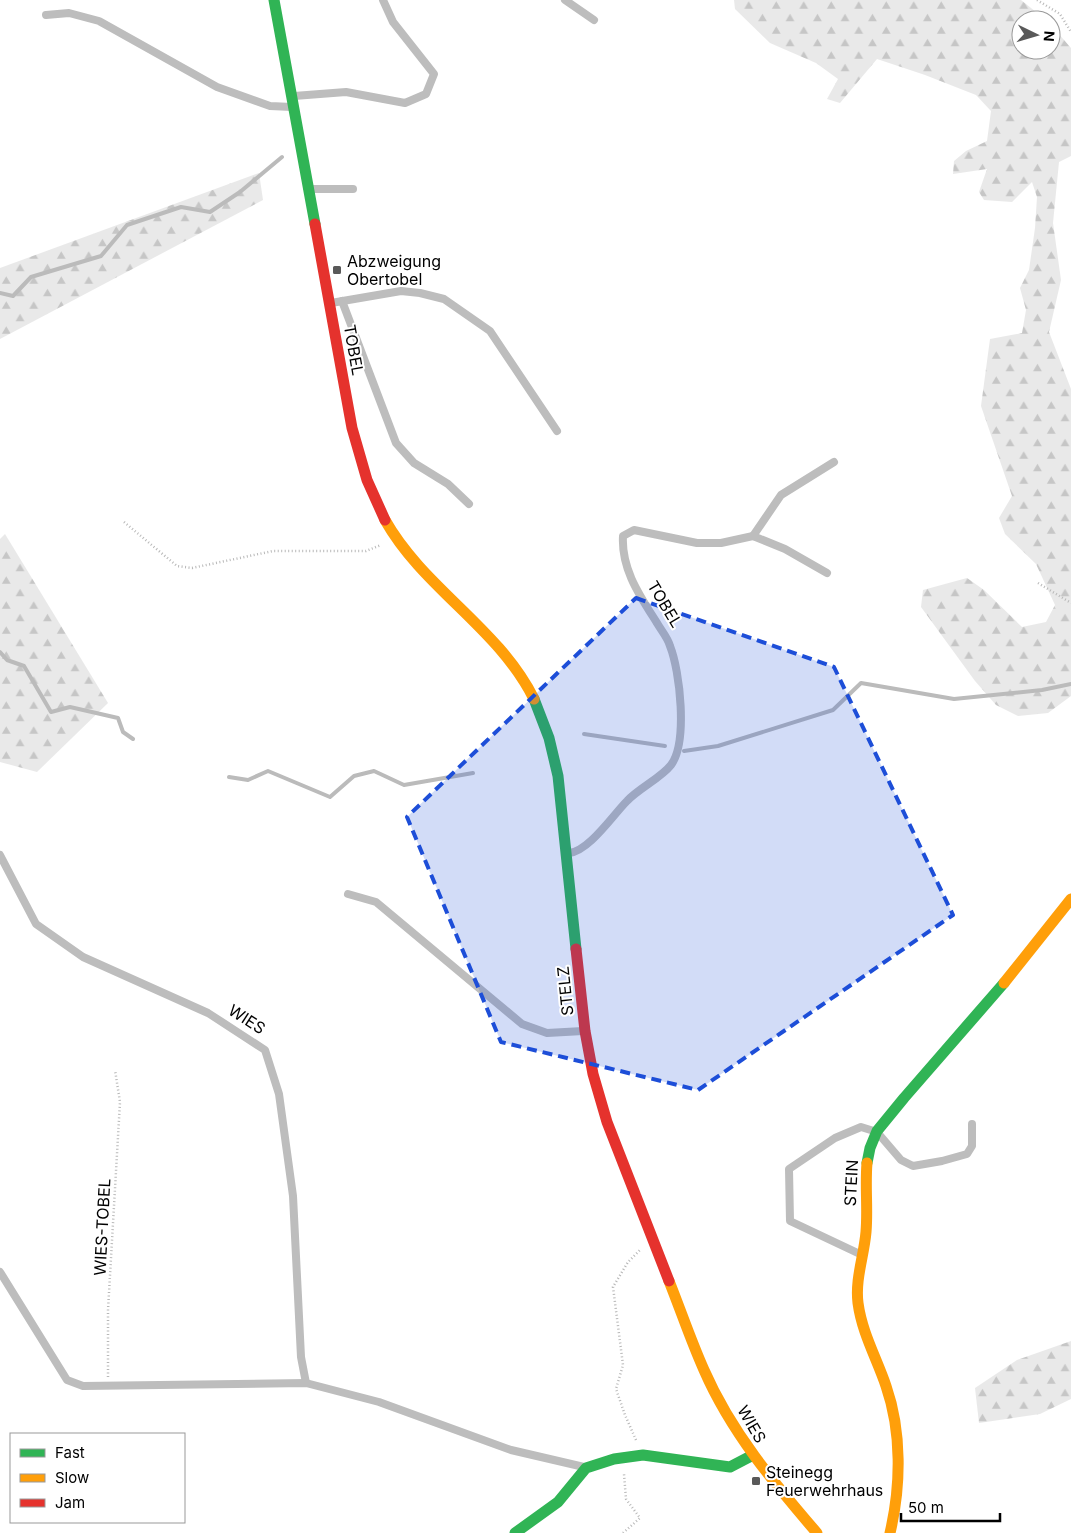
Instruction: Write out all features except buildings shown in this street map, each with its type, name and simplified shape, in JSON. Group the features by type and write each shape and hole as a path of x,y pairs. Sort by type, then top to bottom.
{"main road":[{"name":"TOBEL","path":"274,0 352,428 372,496 383,518 411,558 495,642 517,670 537,704 550,738 554,756"},
{"name":"STELZ","path":"554,756 561,793 585,1031"},
{"name":"STEIN","path":"890,1533 897,1488 895,1430 889,1395 861,1318 856,1296 866,1228 865,1181 874,1137 892,1112 1050,928 1071,899"},
{"name":"WIES","path":"585,1031 593,1074 608,1122 704,1371 727,1414 753,1454 730,1467 644,1455 622,1458 586,1468"},
{"path":"753,1454 771,1479 818,1533"},
{"path":"515,1533 558,1502 586,1468"}],"lane":[{"path":"46,15 69,13 99,21 218,87 270,106 283,108 292,102 346,92 405,103 426,94 434,74 393,22 383,0"},
{"path":"565,0 594,20"},
{"path":"308,190 353,188"},
{"name":"TOBEL","path":"329,304 401,291 420,293 444,299 490,331 557,431"},
{"path":"342,301 396,443 414,463 448,484 469,504"},
{"path":"827,573 753,536 781,495 834,462"},
{"name":"TOBEL","path":"567,854 574,853 586,846 629,798 670,765 677,752 681,724 678,677 670,644 641,598 627,570 622,549 623,536 634,530 696,543 721,543 753,536"},
{"name":"WIES","path":"0,856 36,924 83,957 208,1014 265,1050 279,1094 293,1196 301,1357 306,1383"},
{"name":"STELZ","path":"348,894 376,902 522,1024 547,1033 585,1031"},
{"path":"863,1255 790,1221 789,1169 834,1138 862,1128 877,1132 901,1160 912,1166 942,1161 967,1154 972,1146 972,1124"},
{"name":"WIES","path":"0,1272 67,1380 83,1386 306,1383 378,1402 511,1450 586,1468"}],"path":[{"path":"1037,0 1060,14 1071,32"},
{"path":"124,522 177,566 192,568 273,551 366,551 385,544"},
{"path":"1038,583 1071,603"},
{"name":"WIES-TOBEL","path":"108,1386 108,1310 120,1102 115,1070"},
{"path":"644,1455 625,1415 616,1388 623,1365 613,1287 628,1262 644,1246 654,1242"},
{"path":"622,1458 626,1499 640,1518 623,1533"}],"highlighted area":[{"path":"636,598 834,667 953,915 698,1090 501,1042 407,817"}],"green space":[{"path":"734,0 1021,0 1034,10 1011,10 1011,60 1061,60 1061,36 1071,48 1071,156 1059,162 1053,223 1061,280 1049,332 1071,389 1071,696 1048,713 1018,716 996,705 975,681 921,607 923,590 967,578 984,590 1022,627 1046,622 1055,605 1036,564 1005,534 999,518 1012,496 981,406 990,339 1022,333 1026,310 1020,288 1029,270 1035,228 1037,197 1032,182 1012,202 984,200 979,192 987,169 953,174 954,161 966,151 987,141 991,111 976,95 877,59 840,103 827,99 838,79 816,63 770,43 735,9"},
{"path":"259,173 263,200 0,339 0,268"},
{"path":"5,534 108,703 37,772 0,762 0,539"},
{"path":"1071,1341 1071,1399 1040,1414 979,1423 975,1388 1017,1360"}],"waterway":[{"path":"0,293 13,296 31,277 101,256 127,225 181,207 210,212 240,192 282,157"},
{"path":"0,652 7,660 24,666 51,712 70,707 118,718 123,732 133,739"},
{"path":"684,751 718,746 833,710 861,683 954,699 1042,690 1071,684"},
{"path":"584,734 665,746"},
{"path":"229,777 248,780 268,771 330,797 354,776 374,771 404,785 473,773"}],"traffic: fast":[{"path":"274,0 315,224"},
{"path":"534,699 549,738 558,776 576,949"},
{"path":"867,1163 870,1148 877,1131 1004,983"},
{"path":"515,1533 558,1502 586,1468 614,1459 643,1455 730,1467 753,1455"}],"traffic: slow":[{"path":"385,520 401,545 420,567 501,650 519,673 534,699"},
{"path":"1004,983 1071,899"},
{"path":"867,1163 866,1232 857,1294 863,1325 886,1386 895,1422 898,1478 890,1533"},
{"path":"669,1281 699,1359 727,1415 769,1476 817,1533"}],"traffic: jam":[{"path":"315,224 352,428 367,480 385,520"},
{"path":"576,949 585,1031 593,1074 607,1122 669,1281"}],"place":[{"name":"Abzweigung Obertobel","path":"337,270"},
{"name":"Steinegg Feuerwehrhaus","path":"756,1481"}]}
